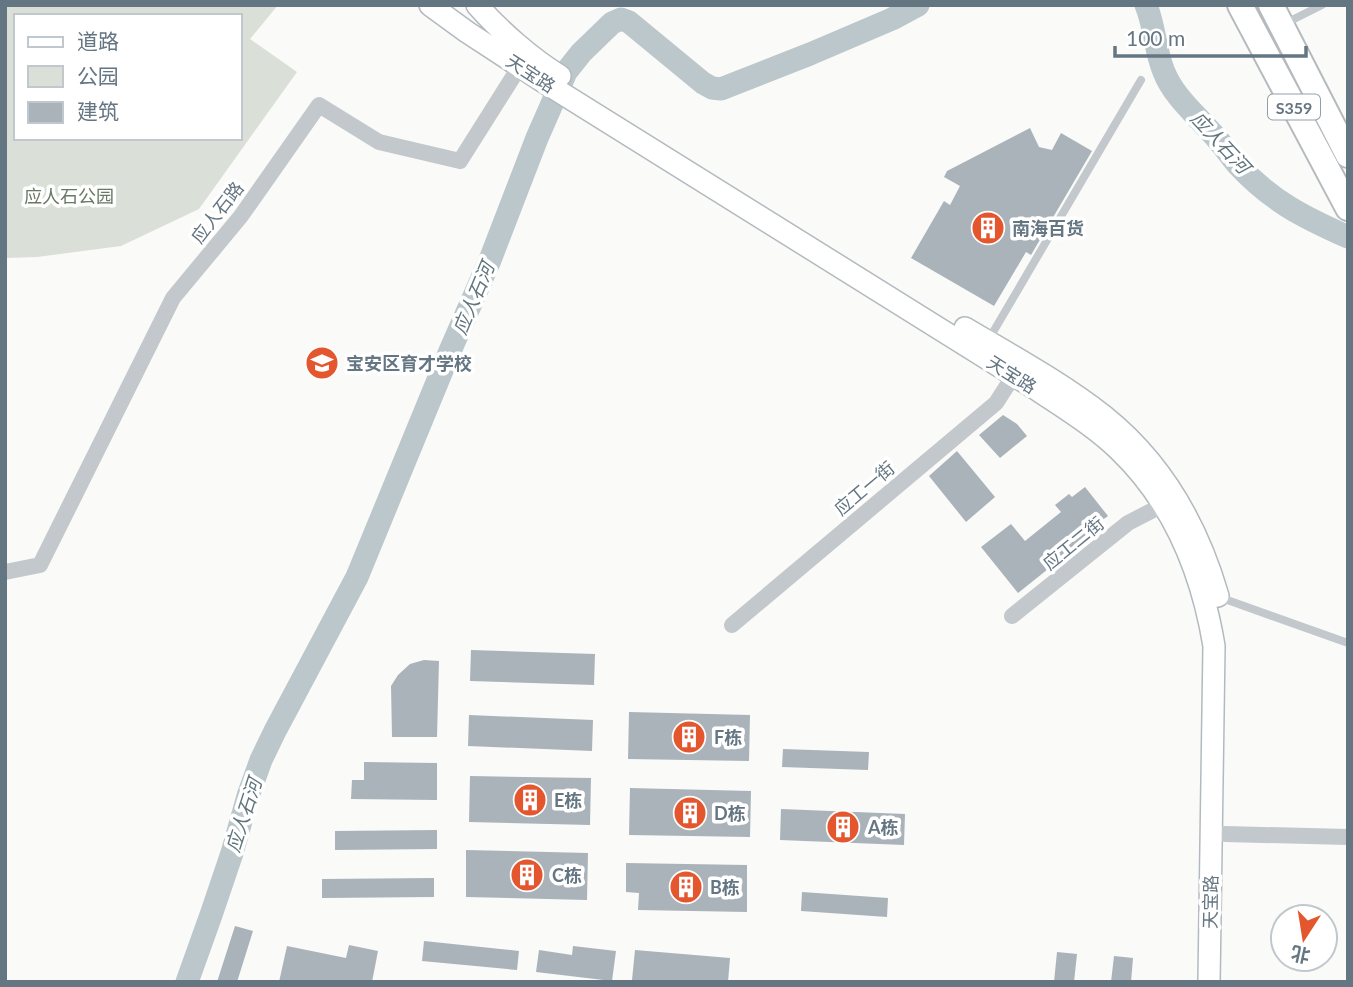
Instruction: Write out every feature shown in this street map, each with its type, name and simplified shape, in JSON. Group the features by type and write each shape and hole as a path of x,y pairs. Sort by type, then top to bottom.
{"main road":[{"name":"S359","path":"1240,5 1348,208"},
{"name":"S359","path":"1277,15 1348,155"}],"street":[{"name":"天宝路","path":"430,5 467,32 533,66 1072,413 1119,450 1142,476 1163,505 1190,555 1209,616 1214,646 1209,982"},
{"name":"天宝路","path":"477,5 533,66"},
{"name":"应人石路","path":"5,572 40,565 173,298 241,216 319,105 379,142 460,161 533,66"},
{"name":"天宝路","path":"581,97 1061,386 1106,418 1140,450 1168,484 1209,565 1225,628 1228,663 1222,982"},
{"name":"应工一街","path":"732,625 996,403 1014,375"},
{"name":"应工二街","path":"1012,616 1128,523 1163,505"},
{"path":"1225,834 1348,837"}],"lane":[{"path":"1277,15 1322,5"},
{"path":"987,341 1141,80"},
{"path":"1219,597 1348,643"}],"green space":[{"name":"应人石公园","path":"5,5 278,5 250,39 297,72 199,209 121,246 37,257 5,258"}],"building":[{"name":"南海百货","path":"1030,128 1039,147 1052,150 1061,133 1092,151 1031,255 1026,252 994,306 911,258 944,201 950,205 960,186 944,177 947,171"},
{"path":"1003,415 1017,424 1027,436 1000,458 979,435"},
{"path":"957,451 995,497 966,522 929,476"},
{"path":"1085,487 1108,516 1094,526 1097,530 1018,593 981,547 1011,524 1025,541 1061,512 1055,505 1069,494 1072,497"},
{"path":"471,650 595,654 594,685 470,681"},
{"path":"424,660 439,661 437,737 392,737 391,686 410,664"},
{"name":"F栋","path":"629,712 750,715 749,761 628,759"},
{"path":"469,715 593,720 592,751 468,746"},
{"path":"783,749 869,752 868,770 782,767"},
{"path":"364,762 437,763 437,800 351,799 352,780 364,780"},
{"name":"E栋","path":"470,776 591,778 590,825 469,822"},
{"name":"D栋","path":"630,788 751,791 750,837 629,835"},
{"name":"A栋","path":"781,809 905,814 904,845 780,840"},
{"path":"437,830 437,849 335,850 335,831"},
{"name":"C栋","path":"466,850 588,853 587,900 466,897"},
{"name":"B栋","path":"626,863 747,865 747,912 638,910 639,893 626,892"},
{"path":"434,878 434,897 322,898 322,879"},
{"path":"802,892 888,898 887,917 801,911"},
{"path":"235,926 253,931 237,982 217,982"},
{"path":"424,941 519,951 517,970 422,961"},
{"path":"349,945 378,951 372,982 279,982 287,946 346,958"},
{"path":"573,946 616,951 612,981 536,972 539,950 572,955"},
{"path":"635,950 730,958 728,982 632,980"},
{"path":"1057,952 1077,954 1074,982 1054,982"},
{"path":"1114,956 1133,958 1131,982 1111,982"}],"waterway":[{"name":"应人石河","path":"187,982 261,760 357,577 566,72 612,23 621,19 629,22 703,83 721,89 810,54 918,5"},
{"name":"应人石河","path":"1146,5 1161,64 1168,80 1178,96 1237,164 1262,188 1288,207 1348,237"}],"place":[{"name":"南海百货","path":"988,228"},
{"name":"宝安区育才学校","path":"322,363"},
{"name":"F栋","path":"689,737"},
{"name":"E栋","path":"530,800"},
{"name":"D栋","path":"690,813"},
{"name":"A栋","path":"843,827"},
{"name":"C栋","path":"527,875"},
{"name":"B栋","path":"686,887"}]}
